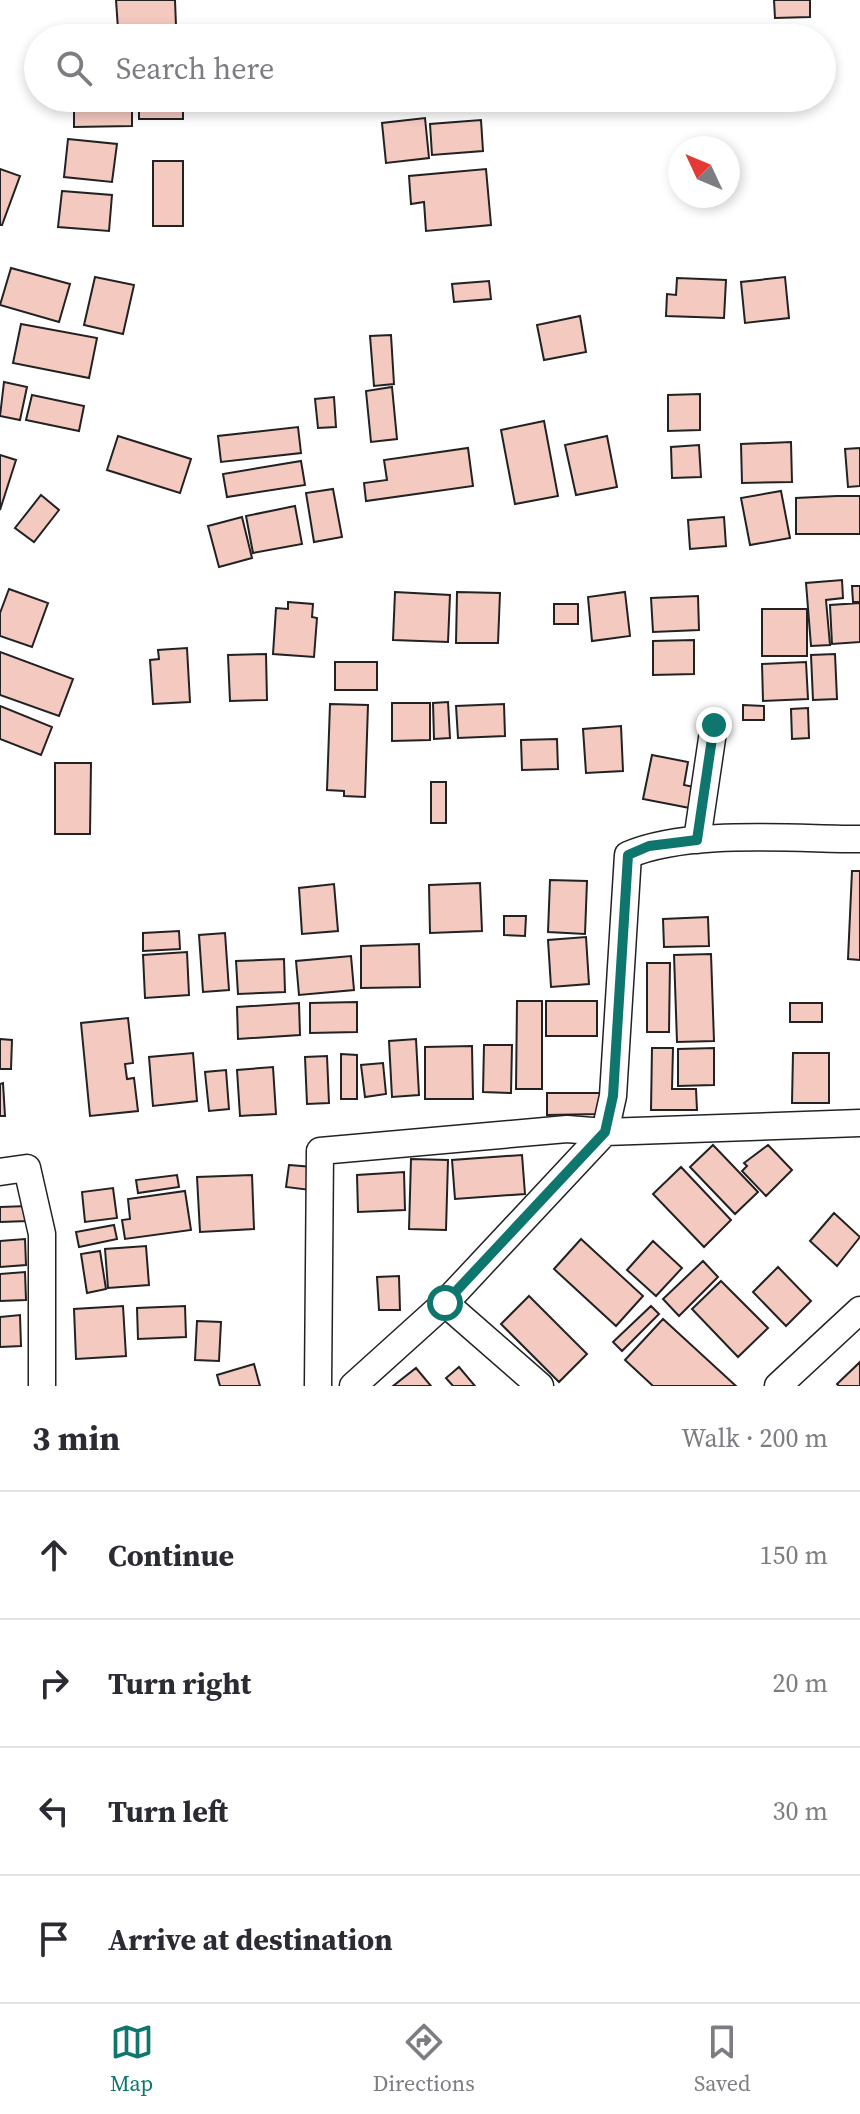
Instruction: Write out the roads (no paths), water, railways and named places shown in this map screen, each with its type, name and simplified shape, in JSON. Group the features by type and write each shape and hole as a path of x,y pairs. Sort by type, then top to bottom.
{"street":[{"path":"697,840 714,725"},
{"path":"353,1386 445,1303 605,1132 613,1096 628,855 649,846 697,840 860,839"},
{"path":"318,1386 320,1151 567,1129 605,1132 860,1123"},
{"path":"0,1172 27,1168 42,1234 42,1386"},
{"path":"445,1303 540,1386"},
{"path":"778,1386 860,1310"}]}
